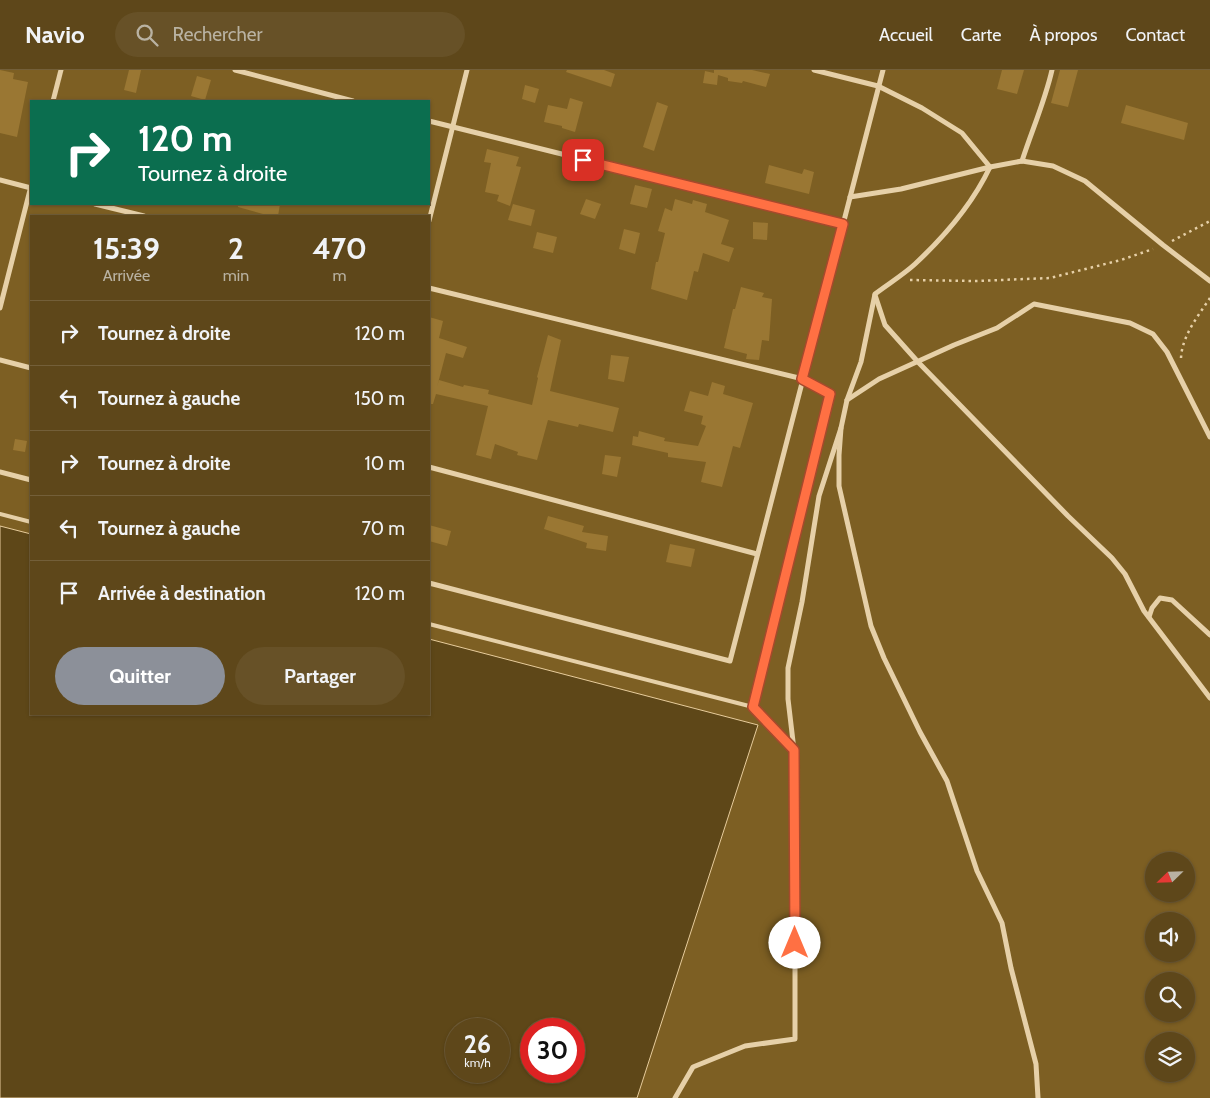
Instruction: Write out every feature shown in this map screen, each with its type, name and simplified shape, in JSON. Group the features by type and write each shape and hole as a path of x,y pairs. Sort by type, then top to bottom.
{"street":[{"path":"53,100 61,70"},
{"path":"235,70 350,100"},
{"path":"430,217 467,70"},
{"path":"814,70 878,86 922,108 962,133 990,167"},
{"path":"430,583 730,661 883,70"},
{"path":"1022,161 1034,123 1046,94 1052,70"},
{"path":"430,121 843,224"},
{"path":"850,197 901,188 1022,161 1053,166 1085,181 1163,246 1210,282"},
{"path":"675,1098 693,1067 745,1046 795,1039 794,750 788,699 788,668 802,602 819,496 841,428 847,400 861,362 875,294 914,264 956,222 984,180 990,167"},
{"path":"0,180 30,187"},
{"path":"0,308 30,191"},
{"path":"99,205 140,215"},
{"path":"430,288 802,379 830,394 753,707 794,750"},
{"path":"875,294 885,326 1068,516 1112,558 1124,574 1149,617 1210,698"},
{"path":"847,400 879,379 997,328 1034,304 1130,323 1153,334 1167,352 1210,437"},
{"path":"0,360 30,368"},
{"path":"841,428 839,486 871,626 884,658 946,781 976,871 1002,923 1011,968 1036,1064 1038,1098"},
{"path":"430,467 757,554"},
{"path":"0,472 30,480"},
{"path":"1149,617 1152,608 1160,598 1172,600 1210,635"}],"lane":[{"path":"0,514 30,522"},
{"path":"430,624 753,707"}],"path":[{"path":"893,280 976,281 1050,278 1121,260 1163,246 1210,222"},
{"path":"1180,364 1182,347 1198,315 1210,298"}],"shaded area":[{"path":"0,526 30,534 30,715 430,715 430,639 758,725 637,1098 0,1098"}],"building":[{"path":"0,70 14,73 13,79 28,82 17,137 0,133"},
{"path":"129,70 141,70 136,93 124,90"},
{"path":"567,70 604,70 615,74 611,87 566,72"},
{"path":"714,70 752,70 770,74 766,87 743,81 742,83 728,81 728,78 718,75 717,85 703,83 705,71 714,73"},
{"path":"1002,70 1024,70 1017,94 997,89"},
{"path":"1060,70 1078,70 1068,107 1051,103"},
{"path":"197,76 211,80 205,100 191,96"},
{"path":"525,85 539,89 535,103 522,99"},
{"path":"570,98 583,102 575,132 562,128 562,126 544,122 548,105 567,109"},
{"path":"657,102 668,106 654,151 643,147"},
{"path":"1126,105 1188,123 1184,140 1121,123"},
{"path":"487,149 519,157 516,166 521,167 510,206 497,201 499,195 485,192 491,163 484,162"},
{"path":"769,165 802,174 804,169 814,172 809,194 765,183"},
{"path":"635,185 652,189 647,208 630,204"},
{"path":"586,199 601,204 595,219 580,214"},
{"path":"675,199 692,204 693,200 707,204 705,212 729,220 721,244 734,248 729,262 703,253 698,272 694,271 687,300 651,289 656,262 658,262 665,233 658,231 665,208 672,211"},
{"path":"513,204 535,210 531,226 508,220"},
{"path":"238,205 280,205 278,215 266,215 238,207"},
{"path":"753,222 768,223 767,240 753,239"},
{"path":"624,229 640,233 635,254 619,249"},
{"path":"537,232 557,237 553,253 533,248"},
{"path":"741,287 764,293 762,297 772,299 769,341 762,340 759,360 746,359 747,354 724,348 733,309 735,309"},
{"path":"430,317 443,321 439,338 467,347 463,358 446,353 437,387 439,380 463,387 464,385 489,390 488,394 532,405 548,335 561,340 550,391 619,408 613,432 579,424 578,427 548,420 537,460 517,455 518,452 495,444 491,459 476,455 488,406 436,394 433,404 430,404"},
{"path":"611,355 629,357 624,382 608,379"},
{"path":"712,382 725,386 723,394 753,403 740,448 733,446 722,487 701,482 706,462 668,457 668,453 632,445 633,436 638,437 639,431 665,438 664,441 698,446 706,426 701,424 703,416 684,411 690,391 708,396"},
{"path":"15,439 27,441 25,452 13,450"},
{"path":"605,455 621,457 617,477 602,474"},
{"path":"548,516 584,526 582,532 608,536 606,551 586,548 587,543 544,529"},
{"path":"430,525 451,531 447,546 430,541"},
{"path":"670,544 695,549 691,567 666,562"}],"route":[{"path":"583,160 843,224 802,379 830,394 753,707 794,750 795,943"}]}
